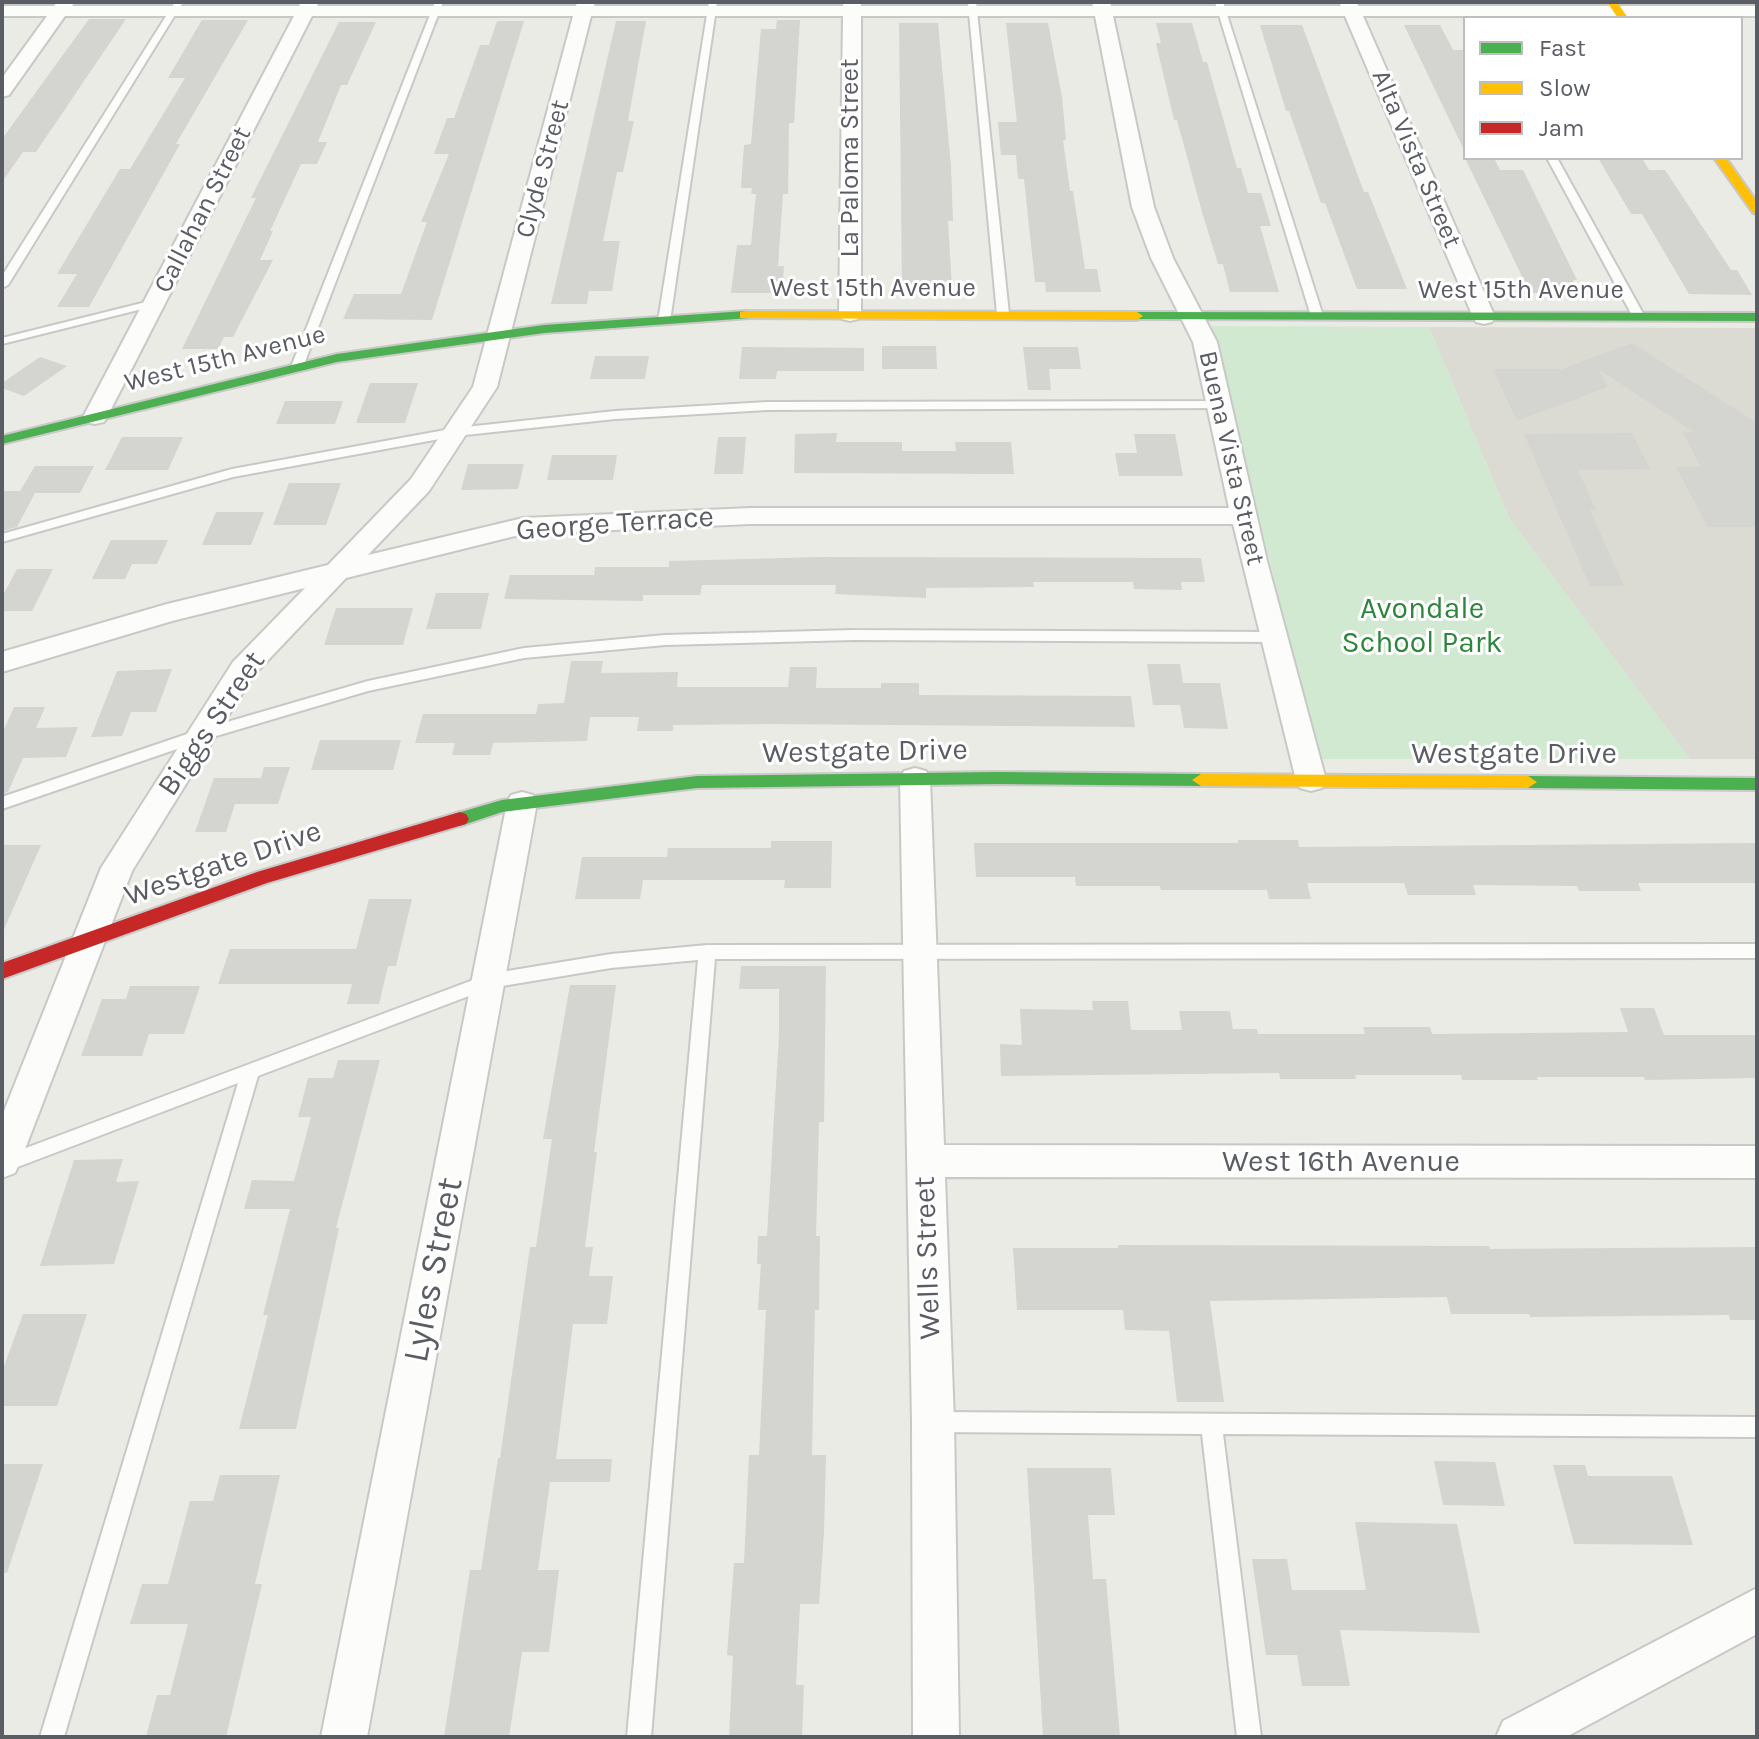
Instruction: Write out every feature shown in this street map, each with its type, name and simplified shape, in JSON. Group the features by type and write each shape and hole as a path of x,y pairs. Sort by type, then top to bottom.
{"street":[{"path":"2,11 62,7 308,6 1349,6 1473,14 1618,10 1757,11"},
{"name":"Callahan Street","path":"95,417 308,6"},
{"name":"Clyde Street","path":"499,336 585,6"},
{"name":"La Paloma Street","path":"850,314 852,6"},
{"name":"Buena Vista Street","path":"1102,6 1143,207 1162,258 1205,342 1244,516 1311,780"},
{"name":"Alta Vista Street","path":"1349,6 1484,317"},
{"path":"2,91 62,7"},
{"path":"1721,160 1757,210"},
{"name":"West 15th Avenue","path":"2,440 337,358 499,336 735,315 1757,317"},
{"name":"Biggs Street","path":"2,1163 117,868 243,669 420,485 485,387 499,336"},
{"name":"George Terrace","path":"2,662 167,613 523,526 751,516 1244,516"},
{"name":"Westgate Drive","path":"2,971 263,877 502,806 697,782 915,779 1757,784"},
{"name":"Wells Street","path":"915,779 933,1422 936,1737"},
{"name":"Lyles Street","path":"344,1737 522,803"},
{"name":"West 16th Avenue","path":"925,1161 1757,1162"},
{"path":"1519,1737 1757,1610"}],"lane":[{"path":"297,367 437,6"},
{"path":"664,321 712,6"},
{"path":"973,6 1003,314"},
{"path":"1220,6 1317,316"},
{"path":"2,285 176,7"},
{"path":"1553,160 1639,317"},
{"path":"2,341 154,303"},
{"path":"2,538 232,473 456,432 615,415 767,406 1219,405"},
{"path":"2,803 201,735 368,686 508,656 665,640 854,635 1274,637"},
{"path":"2,1163 489,981 611,961 707,952 920,950 1757,951"},
{"path":"639,1737 707,952"},
{"path":"52,1737 251,1070"},
{"path":"933,1422 1757,1427"},
{"path":"1211,1424 1249,1737"}],"shaded area":[{"path":"1429,327 1757,328 1757,759 1690,759 1509,518"}],"green space":[{"name":"Avondale School Park","path":"1212,326 1429,327 1509,518 1690,759 1318,759"}],"building":[{"path":"89,19 126,19 36,152 23,152 2,182 2,139"},
{"path":"202,20 248,20 176,144 180,144 89,307 57,307 77,274 57,274 120,169 130,169 185,78 168,78"},
{"path":"777,20 800,20 794,123 789,123 788,194 783,194 778,266 784,266 782,293 731,293 737,245 751,245 756,194 751,194 752,188 741,188 744,145 751,144 761,29 776,29"},
{"path":"497,21 524,21 432,320 343,319 354,294 401,294 427,222 421,222 449,154 434,154 447,118 454,118 480,45 489,45"},
{"path":"616,21 646,21 628,121 634,121 623,172 617,172 603,241 620,241 612,291 589,291 587,304 551,304"},
{"path":"339,22 376,22 347,85 341,85 318,142 327,142 317,164 301,164 270,231 273,231 260,260 273,260 233,337 224,337 218,349 182,349 256,198 251,198"},
{"path":"899,23 938,23 951,167 953,221 948,221 952,288 902,288"},
{"path":"1006,23 1048,23 1062,97 1066,140 1063,140 1070,191 1073,191 1085,269 1097,269 1101,292 1046,292 1045,282 1035,282 1024,179 1018,179 1016,155 1001,155 998,122 1017,122"},
{"path":"1156,23 1192,23 1203,62 1207,62 1237,168 1241,168 1248,193 1261,193 1271,226 1260,226 1279,292 1230,292 1223,264 1218,264 1177,120 1174,120 1156,43 1161,43"},
{"path":"1260,25 1302,25 1364,192 1368,192 1407,289 1357,289 1325,203 1321,203 1289,111 1286,111"},
{"path":"1404,25 1440,25 1453,50 1463,50 1463,148"},
{"path":"1466,160 1495,160 1500,170 1523,170 1577,280 1573,280 1579,293 1530,293"},
{"path":"1599,160 1643,160 1649,170 1665,170 1731,270 1737,270 1752,295 1689,294 1642,214 1631,214"},
{"path":"1632,343 1757,423 1757,527 1708,527 1676,467 1701,467 1683,433 1694,432 1598,369 1608,387 1517,421 1493,369 1562,369"},
{"path":"882,346 936,346 937,369 882,369"},
{"path":"742,347 864,348 864,371 777,371 776,379 739,379"},
{"path":"1023,347 1078,347 1081,369 1049,369 1051,390 1028,390"},
{"path":"595,356 649,356 645,379 590,379"},
{"path":"40,357 67,366 24,396 2,388 2,383"},
{"path":"370,383 418,383 405,423 356,423"},
{"path":"285,401 343,401 335,424 276,424"},
{"path":"837,433 836,442 902,442 902,451 956,451 955,442 1011,442 1014,474 794,473 795,434"},
{"path":"1632,433 1650,469 1578,470 1596,510 1590,510 1624,586 1590,586 1524,434"},
{"path":"1134,434 1175,434 1183,476 1119,476 1115,453 1137,453"},
{"path":"122,437 183,437 168,470 105,470"},
{"path":"718,437 746,437 743,474 714,474"},
{"path":"552,455 617,455 613,480 547,480"},
{"path":"468,464 524,464 518,489 461,490"},
{"path":"35,466 94,466 80,493 35,493 17,527 2,531 2,491 20,491"},
{"path":"289,483 341,483 326,525 273,525"},
{"path":"216,512 264,512 251,545 202,545"},
{"path":"111,540 168,540 157,564 132,564 125,579 92,579"},
{"path":"821,557 1201,558 1205,582 1181,582 1182,590 1134,589 1133,582 1033,582 1034,587 926,588 926,598 835,594 836,585 702,585 700,595 643,595 643,601 504,599 510,575 594,575 595,567 669,567 669,561"},
{"path":"17,569 53,569 32,611 2,611 2,597"},
{"path":"436,593 489,593 481,629 426,629"},
{"path":"336,608 413,608 403,645 324,645"},
{"path":"571,661 603,661 601,673 678,672 677,687 788,687 790,667 817,667 816,688 881,688 881,683 919,683 919,695 1131,696 1135,727 770,724 673,725 673,731 637,731 639,717 590,717 587,741 493,743 490,755 452,755 455,743 415,743 423,714 536,714 538,704 564,703"},
{"path":"1147,664 1180,664 1183,683 1220,683 1228,729 1184,728 1180,705 1153,705"},
{"path":"172,669 156,712 131,712 122,736 91,737 117,671"},
{"path":"14,707 45,707 36,728 78,727 66,757 23,758 8,792 2,794 2,734"},
{"path":"320,740 401,740 393,770 311,770"},
{"path":"264,767 290,767 278,804 235,804 226,832 195,832 214,778 261,778"},
{"path":"1238,840 1298,840 1299,847 1757,843 1757,883 1638,883 1641,891 1579,891 1577,886 1473,885 1476,895 1408,895 1404,883 1307,883 1311,899 1269,899 1267,890 1161,890 1160,886 1076,886 1075,877 976,877 974,843 1238,843"},
{"path":"771,841 832,841 831,888 784,888 785,880 643,880 640,899 575,899 582,857 667,857 668,848 771,848"},
{"path":"2,845 41,845 2,934"},
{"path":"369,899 412,899 396,966 388,966 379,1004 347,1004 352,984 218,984 230,949 356,949"},
{"path":"741,966 826,966 824,1122 819,1122 816,1236 820,1236 819,1310 815,1310 812,1455 826,1455 824,1532 819,1604 800,1604 796,1685 804,1685 802,1737 729,1737 733,1656 727,1655 734,1563 744,1563 749,1455 759,1455 766,1310 758,1310 761,1264 757,1264 758,1236 767,1236 779,1034 779,989 739,989"},
{"path":"570,985 616,985 585,1247 593,1247 589,1276 613,1276 607,1324 573,1324 556,1459 612,1459 610,1482 550,1482 538,1570 559,1570 549,1652 522,1652 509,1737 444,1737 470,1570 481,1570 530,1247 536,1247 552,1139 543,1139"},
{"path":"130,986 200,986 184,1034 149,1034 142,1056 81,1056 102,999 126,999"},
{"path":"1092,1001 1128,1001 1131,1030 1182,1030 1179,1011 1230,1011 1233,1029 1257,1029 1258,1034 1365,1034 1363,1027 1430,1027 1432,1034 1628,1032 1620,1008 1654,1008 1664,1035 1757,1035 1757,1078 1645,1080 1644,1077 1537,1077 1538,1080 1462,1080 1461,1075 1355,1075 1356,1079 1280,1079 1279,1073 1001,1076 1000,1044 1022,1045 1020,1009 1093,1010"},
{"path":"338,1060 380,1060 336,1228 339,1228 296,1429 239,1429 268,1315 263,1315 290,1209 244,1209 252,1180 294,1181 311,1117 298,1117 308,1078 333,1078"},
{"path":"123,1159 116,1182 139,1181 114,1264 40,1266 74,1160"},
{"path":"1118,1245 1489,1246 1490,1249 1757,1247 1757,1320 1730,1320 1729,1315 1530,1317 1529,1314 1451,1314 1447,1297 1210,1301 1224,1402 1177,1402 1169,1331 1125,1330 1123,1310 1017,1310 1013,1248 1118,1248"},
{"path":"23,1314 87,1314 57,1406 2,1406 2,1372"},
{"path":"1434,1461 1495,1462 1505,1506 1443,1505"},
{"path":"2,1464 43,1464 7,1573 2,1572"},
{"path":"1553,1465 1585,1465 1588,1476 1672,1476 1693,1545 1574,1544"},
{"path":"1027,1468 1111,1468 1115,1515 1088,1515 1093,1579 1106,1579 1120,1737 1043,1737"},
{"path":"220,1475 280,1475 255,1584 262,1584 226,1737 146,1737 157,1695 170,1695 188,1624 130,1624 142,1584 168,1584 190,1501 213,1501"},
{"path":"1355,1522 1457,1524 1480,1633 1340,1630 1350,1686 1302,1686 1297,1655 1266,1655 1252,1559 1287,1559 1292,1590 1366,1590"}],"traffic: fast":[{"path":"2,440 337,358 544,329 745,315"},
{"path":"1137,316 1757,317"},
{"path":"460,819 502,806 697,782 998,778 1201,780"},
{"path":"1528,782 1757,784"}],"traffic: slow":[{"path":"1612,2 1622,16"},
{"path":"1721,160 1757,210"},
{"path":"745,315 1137,316"},
{"path":"1201,780 1528,782"}],"traffic: jam":[{"path":"2,971 263,877 460,819"}]}
